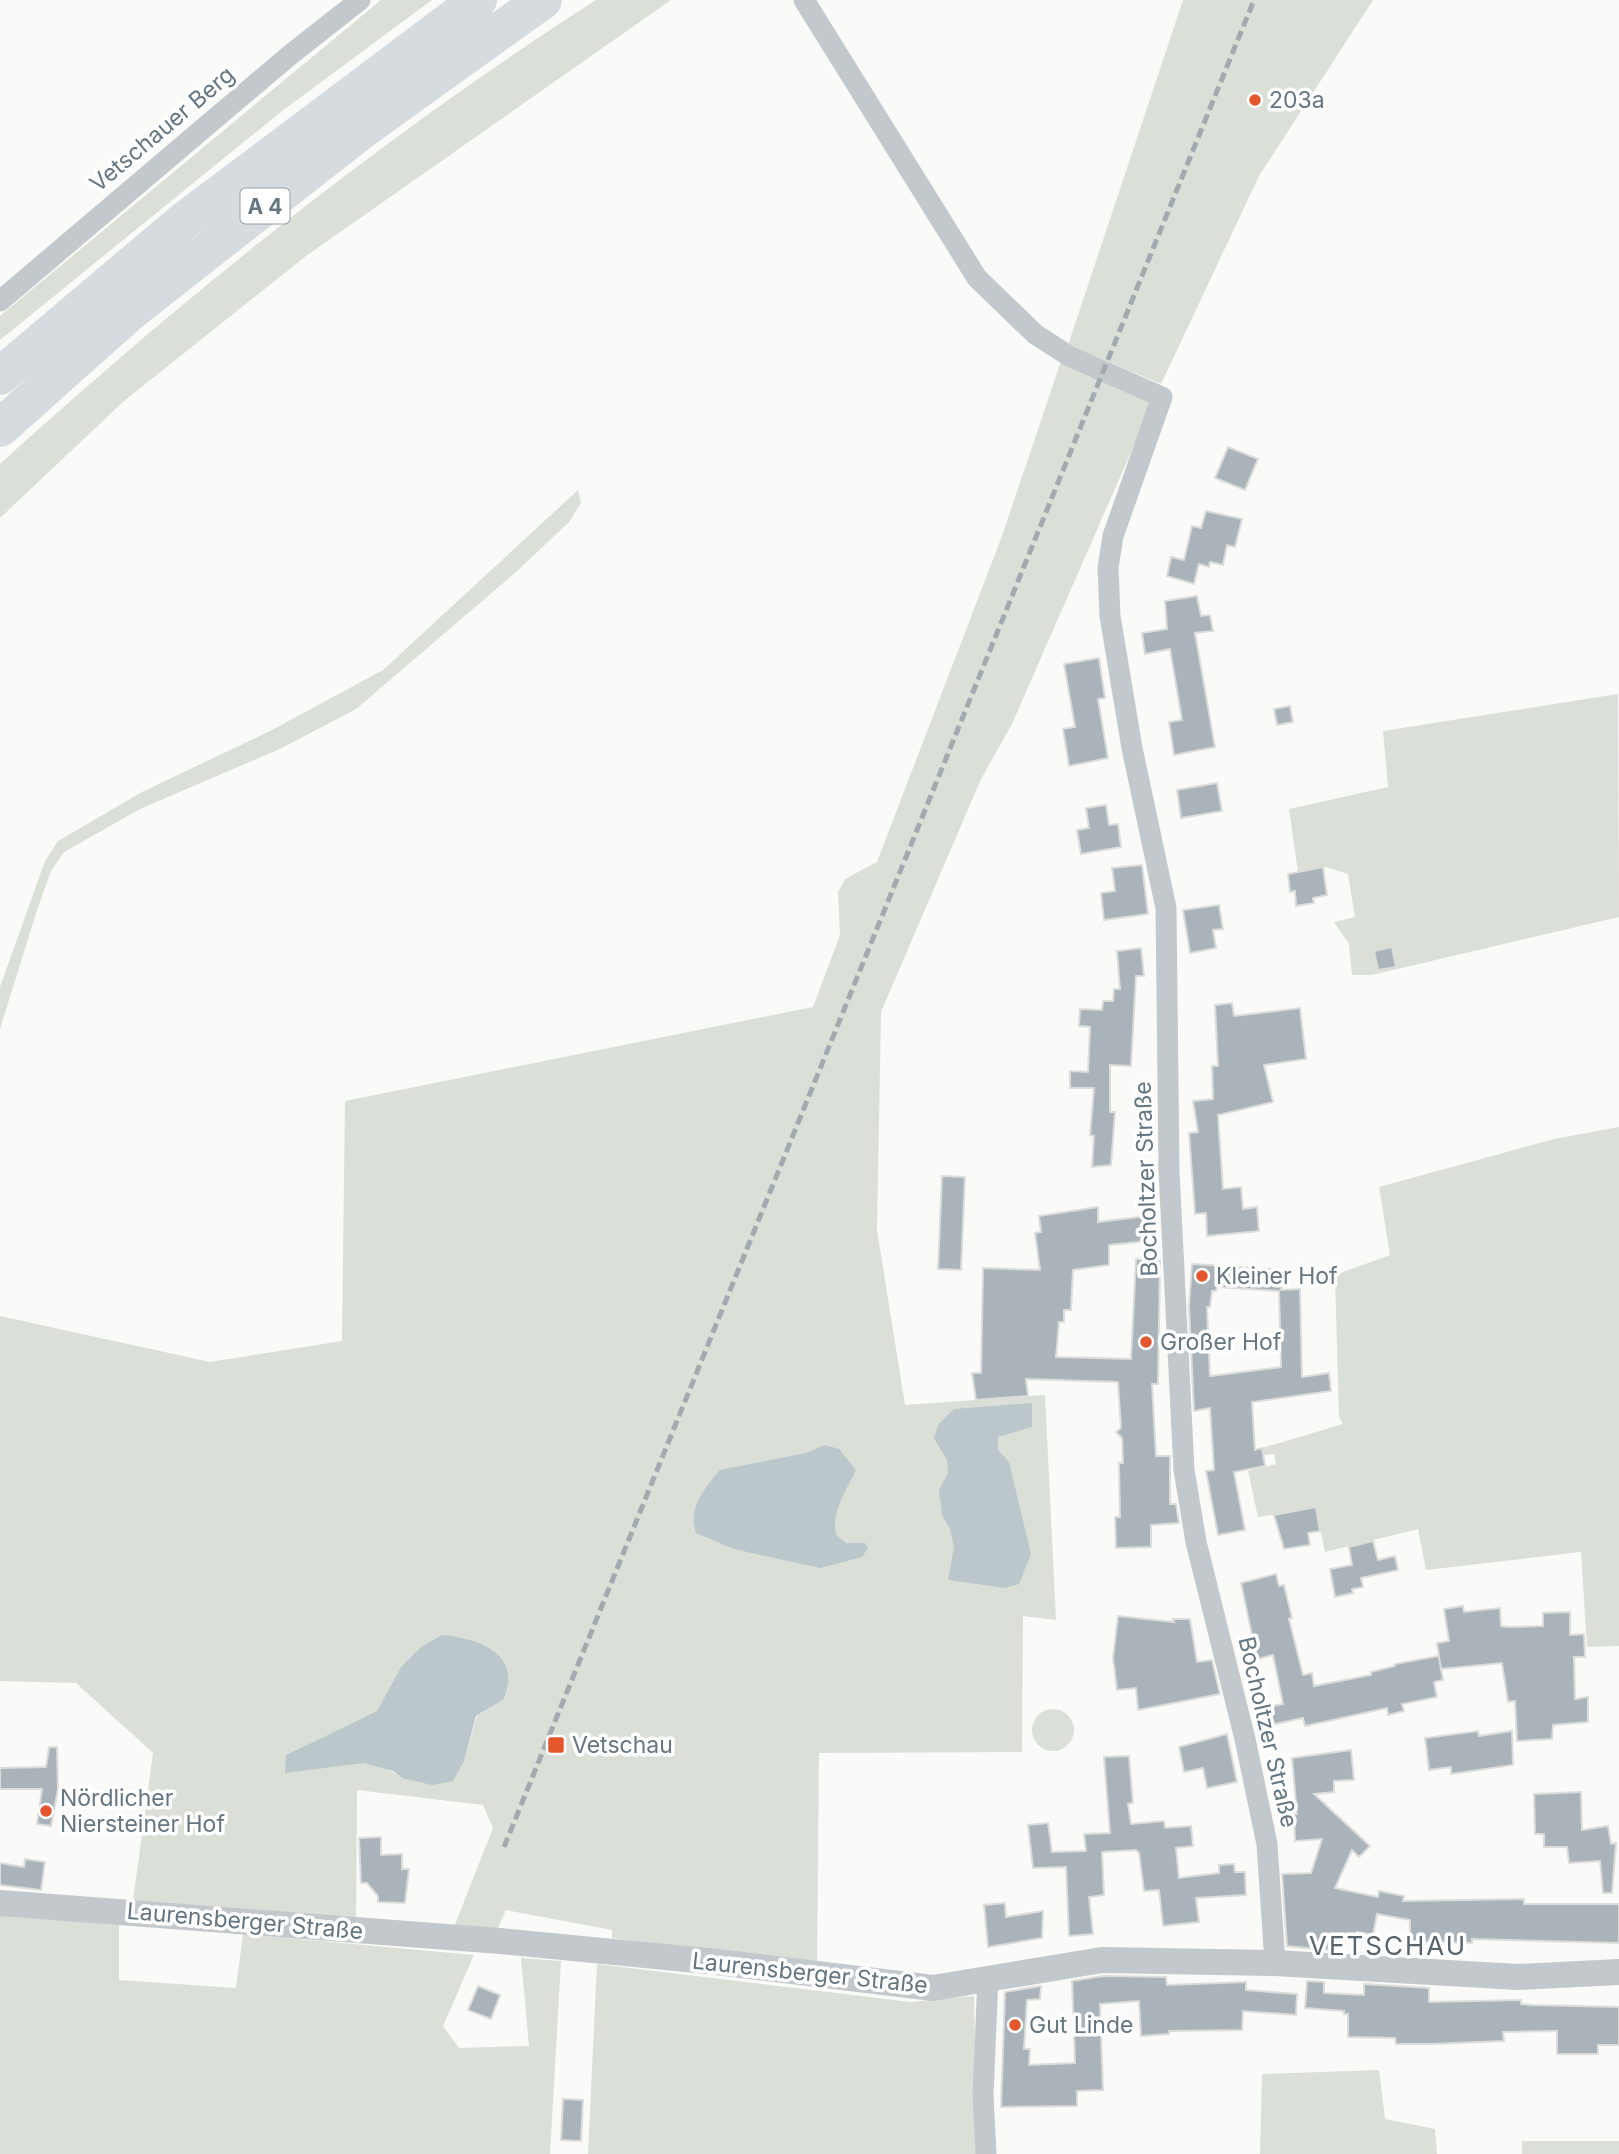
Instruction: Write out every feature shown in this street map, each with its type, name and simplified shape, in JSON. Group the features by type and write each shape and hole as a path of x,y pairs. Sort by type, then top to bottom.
{"highway":[{"name":"A 4","path":"0,376 185,220 478,0"},
{"name":"A 4","path":"0,428 140,303 362,130 543,0"}],"street":[{"name":"Vetschauer Berg","path":"0,302 279,64 360,0"},
{"name":"Bocholtzer Straße","path":"803,0 976,278 1035,334 1069,356 1153,393 1113,536 1108,568 1110,616 1132,748 1166,908 1169,1171 1176,1257 1184,1470 1196,1542 1245,1740 1267,1844 1275,1963"},
{"name":"Laurensberger Straße","path":"0,1903 514,1942 716,1962 933,1988 1102,1960 1275,1963 1518,1977 1619,1972"},
{"path":"986,2154 983,2095 988,1977"}],"shaded area":[{"path":"381,0 432,0 282,111 0,340 0,316"},
{"path":"596,0 671,0 306,256 124,401 0,518 0,464 70,401 214,279 363,162 517,52"},
{"path":"1183,0 1373,0 1259,176 1161,384 1068,345"},
{"path":"1063,355 1156,395 1012,724 981,779 881,1012 877,1230 905,1405 1045,1395 1056,1620 1023,1616 1022,1752 819,1753 817,1966 612,1938 612,1930 506,1910 497,1930 454,1927 493,1828 483,1805 357,1790 356,1922 133,1901 153,1753 76,1683 0,1681 0,1316 210,1362 342,1341 345,1101 813,1007 840,935 838,892 845,879 877,862 1002,536","holes":["401,1667 503,1700 477,1716 464,1761 402,1778 377,1765 362,1762 286,1755 377,1711"]},
{"path":"578,490 581,503 569,522 516,572 356,709 282,748 140,809 64,852 51,871 0,1029 0,987 45,861 58,841 142,792 270,731 383,670"},
{"path":"1618,694 1619,917 1372,975 1352,975 1349,944 1334,922 1355,917 1348,874 1326,867 1298,872 1289,809 1388,787 1383,731"},
{"path":"1619,1127 1619,1646 1587,1647 1581,1552 1426,1570 1418,1529 1325,1552 1316,1508 1258,1517 1248,1471 1276,1464 1274,1454 1263,1455 1262,1448 1343,1424 1339,1417 1335,1275 1390,1255 1379,1187 1554,1139"},
{"path":"1032,1403 1032,1427 998,1437 998,1450 1009,1462 1031,1554 1019,1584 1005,1588 948,1580 954,1547 950,1529 942,1515 939,1490 948,1473 947,1460 934,1438 938,1425 954,1409"},
{"path":"825,1445 839,1449 856,1470 840,1501 835,1526 836,1535 846,1543 865,1543 868,1548 862,1557 820,1568 734,1549 696,1533 694,1515 699,1499 720,1470 806,1453"},
{"path":"442,1635 470,1640 494,1651 507,1671 508,1684 503,1700 476,1716 464,1761 453,1781 432,1785 402,1778 393,1771 364,1763 285,1773 286,1755 377,1711 401,1667 421,1647"},
{"path":"1053,1709 1068,1715 1074,1730 1068,1745 1053,1751 1038,1745 1032,1730 1038,1715"},
{"path":"0,1913 119,1920 119,1980 236,1988 243,1934 474,1955 443,2026 459,2048 529,2046 521,1958 561,1961 550,2154 0,2154"},
{"path":"597,1964 910,2002 974,1996 977,2133 982,2154 588,2154"},
{"path":"1379,2070 1385,2119 1435,2129 1437,2154 1260,2154 1262,2074"},
{"path":"1522,2141 1619,2141 1619,2154 1522,2154"}],"building":[{"path":"1228,447 1258,459 1245,490 1215,478"},
{"path":"1206,511 1242,519 1235,547 1227,545 1223,565 1210,562 1209,567 1199,564 1194,584 1167,576 1171,557 1184,560 1192,526 1201,528"},
{"path":"1197,596 1201,616 1210,615 1213,631 1195,633 1215,747 1174,755 1169,722 1182,720 1170,649 1145,654 1142,633 1167,629 1165,601"},
{"path":"1099,658 1105,698 1098,699 1108,758 1069,766 1063,729 1075,727 1064,664"},
{"path":"1290,706 1293,722 1277,725 1274,709"},
{"path":"1217,783 1222,811 1181,818 1177,790"},
{"path":"1106,805 1109,825 1118,824 1121,847 1081,854 1077,830 1089,828 1086,808"},
{"path":"1142,865 1148,914 1104,920 1101,893 1115,891 1112,868"},
{"path":"1323,867 1327,895 1313,898 1314,903 1296,906 1295,891 1290,892 1288,874"},
{"path":"1219,905 1223,929 1213,930 1216,948 1190,953 1183,910"},
{"path":"1392,947 1396,967 1378,970 1374,951"},
{"path":"1141,948 1144,976 1136,976 1131,1066 1110,1065 1110,1112 1115,1112 1111,1165 1092,1167 1094,1136 1090,1135 1094,1088 1070,1088 1070,1071 1088,1072 1090,1027 1079,1026 1080,1009 1102,1010 1103,1001 1113,1001 1114,989 1120,989 1117,951"},
{"path":"1232,1003 1234,1016 1300,1008 1306,1059 1264,1065 1273,1102 1218,1115 1223,1189 1241,1187 1243,1209 1257,1207 1259,1231 1207,1236 1206,1213 1195,1214 1189,1133 1198,1132 1193,1101 1213,1099 1212,1066 1218,1066 1215,1005"},
{"path":"942,1176 965,1177 961,1270 938,1269"},
{"path":"1098,1207 1098,1222 1155,1215 1158,1240 1109,1245 1109,1265 1073,1270 1071,1310 1064,1310 1064,1322 1059,1322 1056,1357 1131,1359 1136,1259 1160,1261 1158,1384 1152,1384 1156,1456 1170,1456 1170,1504 1176,1504 1179,1523 1151,1525 1151,1547 1116,1548 1115,1517 1120,1517 1119,1463 1123,1463 1122,1438 1116,1432 1121,1428 1118,1382 1026,1379 1028,1396 976,1400 972,1373 981,1373 983,1268 1040,1270 1035,1233 1041,1232 1039,1216"},
{"path":"1192,1264 1283,1270 1281,1290 1300,1289 1302,1377 1329,1373 1331,1391 1252,1402 1255,1450 1262,1448 1265,1466 1234,1472 1245,1530 1218,1535 1206,1471 1214,1470 1210,1408 1194,1411 1189,1307","holes":["1217,1287 1279,1291 1281,1367 1210,1376 1207,1307 1210,1307 1212,1291 1216,1291"]},
{"path":"1316,1507 1320,1531 1308,1533 1310,1545 1284,1549 1274,1515"},
{"path":"1373,1541 1378,1560 1395,1556 1398,1570 1361,1578 1363,1587 1352,1589 1353,1593 1335,1597 1330,1569 1352,1565 1349,1547"},
{"path":"1276,1574 1279,1586 1284,1585 1292,1618 1289,1619 1303,1675 1312,1673 1314,1686 1371,1675 1371,1672 1395,1664 1439,1656 1437,1643 1449,1641 1444,1609 1463,1606 1464,1612 1500,1608 1501,1626 1509,1627 1543,1626 1543,1613 1570,1612 1570,1635 1584,1634 1585,1657 1574,1657 1575,1699 1588,1697 1588,1722 1553,1725 1552,1739 1517,1741 1515,1701 1508,1702 1502,1663 1441,1669 1443,1680 1434,1682 1437,1697 1402,1704 1404,1711 1388,1715 1387,1708 1305,1726 1303,1718 1266,1726 1263,1708 1283,1704 1273,1655 1257,1659 1241,1583"},
{"path":"1118,1616 1174,1622 1173,1619 1190,1619 1197,1662 1212,1660 1220,1694 1138,1710 1136,1688 1117,1690 1113,1658"},
{"path":"1478,1731 1479,1736 1512,1731 1513,1765 1451,1774 1451,1767 1429,1770 1425,1738"},
{"path":"1227,1734 1237,1782 1207,1788 1203,1768 1184,1772 1179,1747"},
{"path":"49,1747 57,1747 58,1789 51,1826 37,1824 42,1789 0,1789 0,1768 46,1767"},
{"path":"1351,1750 1354,1780 1334,1781 1334,1792 1314,1794 1370,1846 1359,1857 1352,1850 1335,1888 1378,1897 1379,1891 1404,1896 1403,1901 1524,1899 1524,1904 1619,1904 1619,1943 1472,1939 1472,1943 1410,1942 1410,1920 1377,1914 1373,1935 1357,1932 1356,1937 1339,1934 1335,1951 1287,1946 1282,1874 1311,1873 1322,1839 1295,1841 1294,1814 1297,1814 1292,1758"},
{"path":"1129,1756 1133,1803 1128,1804 1131,1824 1164,1821 1165,1828 1191,1826 1193,1846 1176,1848 1179,1878 1219,1873 1219,1865 1234,1864 1235,1872 1245,1872 1246,1895 1196,1898 1199,1922 1163,1926 1159,1890 1144,1891 1139,1853 1136,1850 1102,1852 1104,1895 1089,1897 1093,1934 1069,1936 1066,1867 1033,1868 1028,1825 1048,1823 1052,1852 1086,1851 1084,1834 1110,1833 1104,1757"},
{"path":"1581,1792 1582,1830 1608,1826 1611,1844 1616,1843 1612,1893 1603,1893 1600,1861 1569,1863 1567,1847 1544,1847 1544,1834 1535,1834 1534,1794"},
{"path":"381,1837 381,1855 402,1854 402,1869 409,1869 405,1903 378,1902 378,1896 367,1883 361,1883 359,1838"},
{"path":"25,1859 45,1862 41,1890 0,1885 0,1863 24,1867"},
{"path":"1005,1903 1006,1917 1043,1911 1042,1938 988,1947 984,1905"},
{"path":"1103,1976 1166,1977 1167,1985 1246,1982 1246,1990 1297,1994 1296,2015 1243,2011 1242,2030 1169,2031 1169,2034 1141,2036 1139,2001 1100,2004 1103,2090 1077,2091 1077,2106 1001,2107 1005,1992 1041,1986 1040,1999 1027,2000 1024,2049 1030,2049 1029,2065 1075,2063 1072,1981"},
{"path":"1307,1981 1324,1982 1324,1993 1364,1995 1364,1984 1429,1988 1429,2002 1521,2000 1521,2004 1531,2005 1619,2007 1619,2045 1598,2045 1598,2054 1557,2054 1557,2031 1503,2032 1504,2041 1430,2044 1396,2044 1395,2038 1348,2037 1348,2014 1344,2014 1344,2011 1305,2008"},
{"path":"478,1986 500,1995 491,2019 468,2010"},
{"path":"563,2099 583,2100 581,2141 561,2140"}],"railway":[{"path":"504,1847 1254,0"}],"place":[{"name":"203a","path":"1255,100"},
{"name":"Kleiner Hof","path":"1202,1276"},
{"name":"Großer Hof","path":"1146,1342"},
{"name":"Vetschau","path":"556,1745"},
{"name":"Nördlicher Niersteiner Hof","path":"46,1811"},
{"name":"Gut Linde","path":"1015,2025"}],"district":[{"name":"VETSCHAU","path":"1388,1945"}]}
